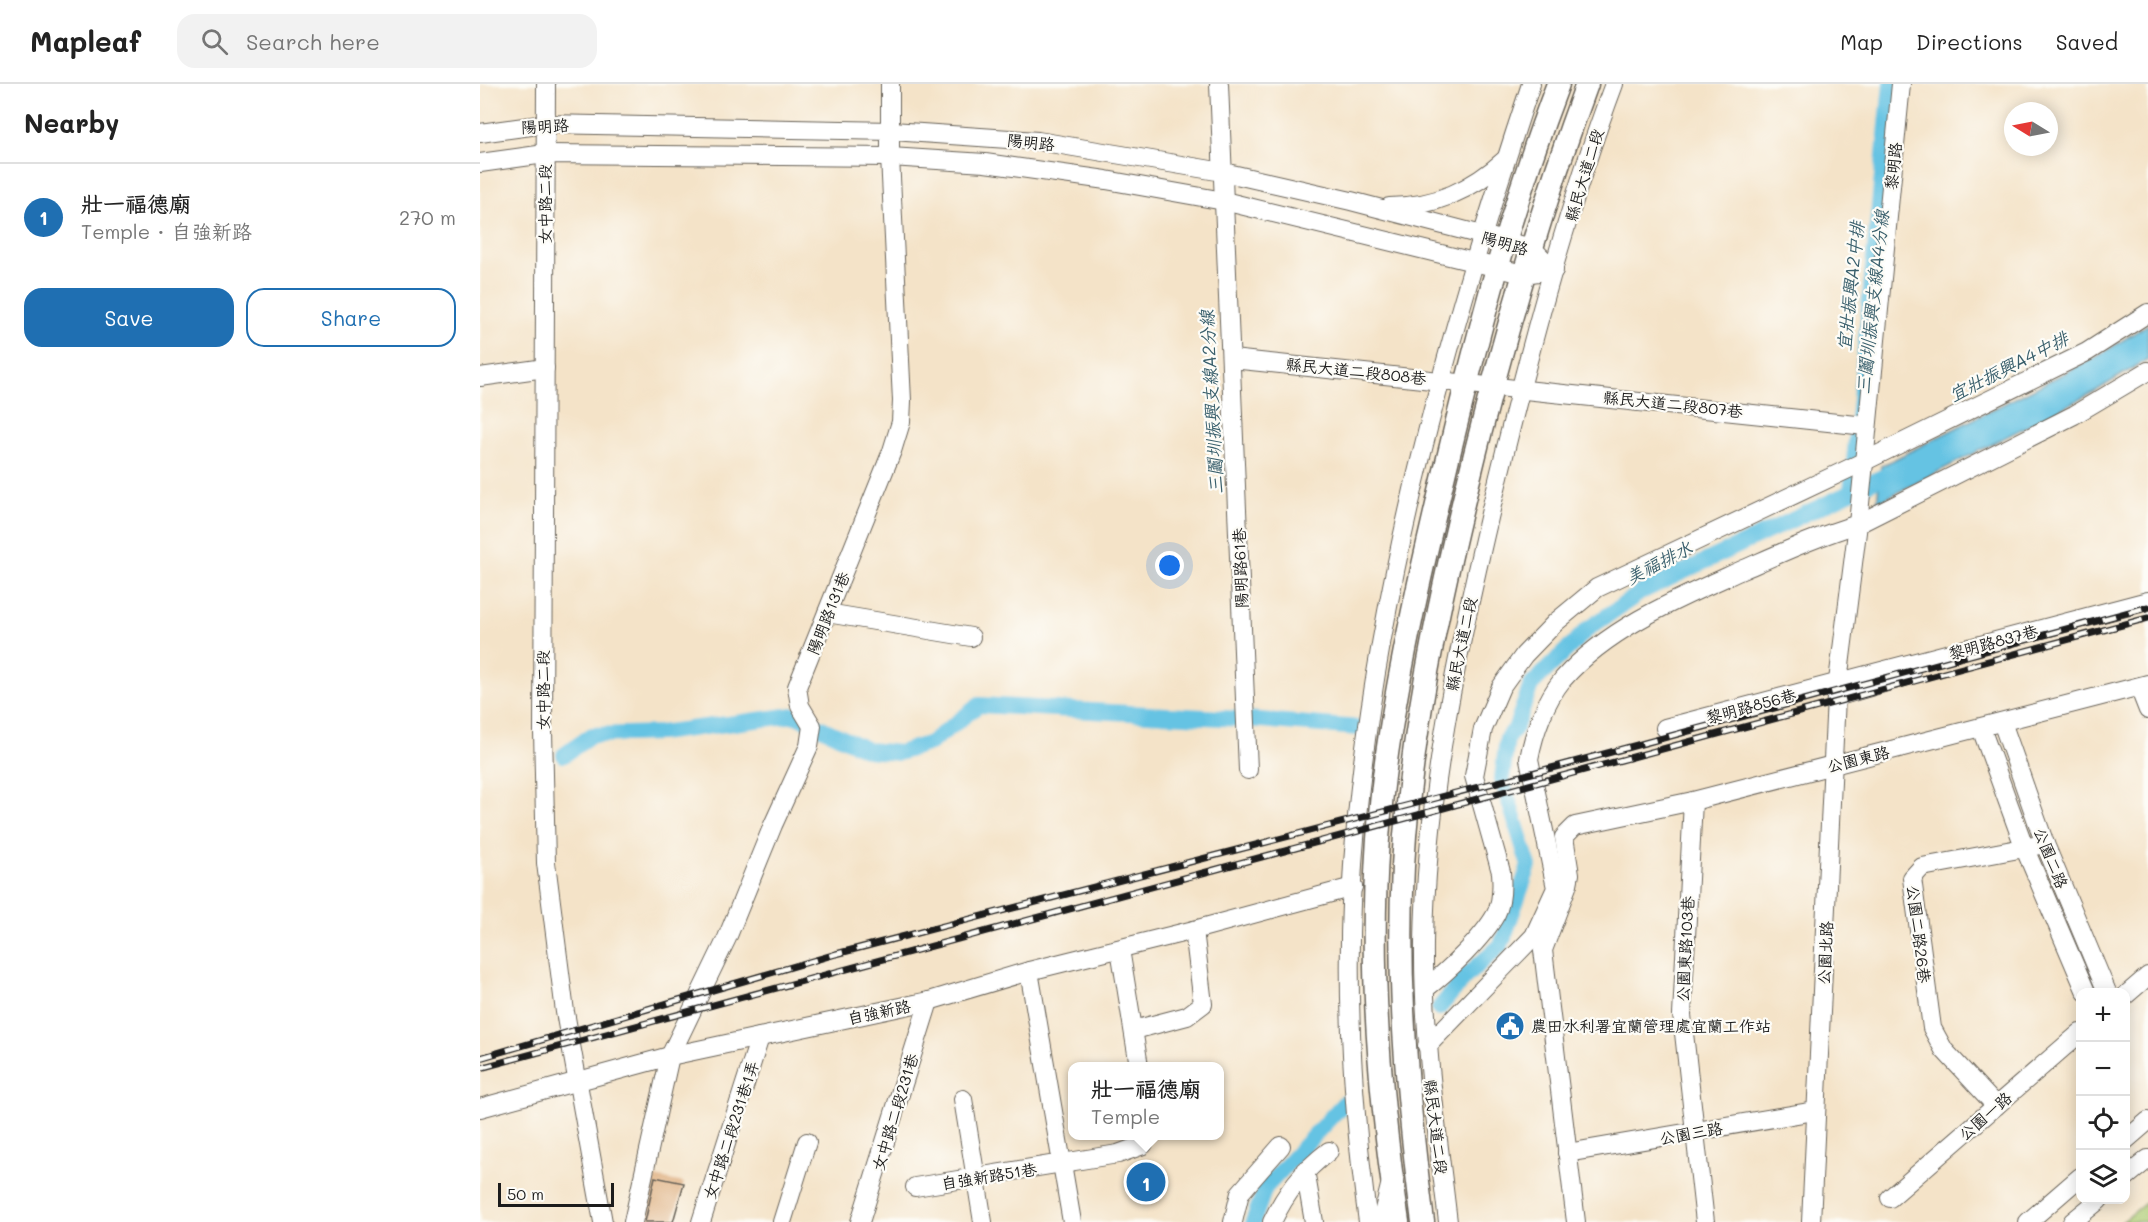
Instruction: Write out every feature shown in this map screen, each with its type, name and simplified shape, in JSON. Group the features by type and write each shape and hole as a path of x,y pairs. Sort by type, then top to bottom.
{"main road":[{"name":"縣民大道二段","path":"1423,1222 1405,1053 1403,899 1408,804 1421,705 1451,552 1479,383 1487,265 1495,239 1558,84"},
{"name":"縣民大道二段","path":"1398,1222 1378,1059 1374,977 1376,878 1390,735 1408,636 1479,383 1523,274 1587,84"}],"street":[{"name":"女中路二段","path":"546,84 543,730 546,863 577,1081 603,1222"},
{"name":"陽明路131巷","path":"633,1222 670,1056 727,938 773,825 809,746 812,726 800,706 797,687 868,516 901,422 903,400 890,84"},
{"name":"陽明路61巷","path":"1219,84 1248,770"},
{"name":"縣民大道二段","path":"1495,239 1506,159 1531,84"},
{"name":"縣民大道二段","path":"1448,1222 1432,1098 1425,989 1425,932 1434,789 1457,657 1520,387 1554,270 1614,84"},
{"name":"黎明路","path":"1858,524 1901,84"},
{"name":"陽明路","path":"480,133 546,124 891,144 1032,168 1351,201 1532,248 1554,270"},
{"name":"陽明路","path":"480,163 546,154 1038,141 1223,186 1523,274 1554,270"},
{"path":"1351,201 1379,207 1408,207 1436,202 1462,192 1486,177 1506,159"},
{"name":"縣民大道二段","path":"1368,1222 1356,1106 1350,1003 1356,828 1369,712 1388,610 1442,380 1487,265"},
{"path":"1425,989 1467,950 1496,913 1502,886 1501,872 1474,776 1483,729 1501,687 1524,655 1556,622 1597,588 1863,462 2087,352 2148,313"},
{"name":"縣民大道二段808巷","path":"1232,359 1479,383"},
{"path":"480,377 545,368"},
{"path":"1427,1046 1534,936 1556,888 1529,759 1532,739 1544,711 1562,680 1594,651 1642,618 1820,536 1858,524 2074,415 2148,371"},
{"name":"縣民大道二段807巷","path":"1479,383 1866,426"},
{"path":"1837,690 1858,524"},
{"name":"黎明路837巷","path":"1837,690 1969,648 2148,601"},
{"path":"827,613 971,637"},
{"path":"2143,686 2148,710"},
{"name":"公園東路","path":"1567,1154 1543,950 1570,874 1564,837 1575,826 1693,801 2143,686"},
{"name":"黎明路856巷","path":"1665,728 1837,690"},
{"name":"公園北路","path":"1811,1222 1837,690"},
{"name":"公園二路","path":"2002,722 2045,844 2105,988"},
{"name":"公園二路","path":"1981,728 2025,849 2084,988"},
{"name":"公園東路103巷","path":"1693,801 1682,1015 1705,1222"},
{"name":"公園二路26巷","path":"1996,1106 1944,1050 1932,1028 1912,878 1922,867 2045,844"},
{"name":"自強新路","path":"480,1108 670,1056 929,1001 1029,971 1353,887"},
{"path":"1134,1030 1187,1016 1203,1004 1194,930"},
{"path":"1120,949 1138,1062"},
{"path":"1029,971 1072,1222"},
{"path":"2130,991 2148,976"},
{"name":"女中路二段231巷","path":"860,1222 929,1001"},
{"name":"公園一路","path":"1890,1198 2076,1036"},
{"name":"女中路二段231巷1弄","path":"701,1222 760,1037"},
{"path":"1405,1053 1432,1098"},
{"path":"963,1099 983,1222"},
{"name":"公園三路","path":"1567,1154 1815,1111"},
{"path":"2130,1137 2148,1121"},
{"name":"自強新路51巷","path":"915,1187 1063,1165 1126,1151 1143,1145 1145,1140"},
{"path":"782,1222 807,1142"},
{"path":"1233,1222 1240,1193 1281,1146"},
{"path":"1272,1222 1282,1199 1305,1170 1329,1151"},
{"path":"1567,1154 1576,1222"},
{"path":"2130,1174 2148,1159"},
{"path":"1305,1170 1314,1222"},
{"path":"1381,1222 1392,1177"},
{"path":"2028,1222 2076,1180"},
{"path":"2072,1222 2094,1204"}],"green space":[{"path":"2148,1201 2148,1222 2122,1222"}],"water":[{"path":"2148,324 2148,359 2096,391 1877,503 1881,466 2098,356"}],"building":[{"path":"655,1177 684,1183 673,1222 645,1222"}],"waterway":[{"name":"宜壯振興A2中排","path":"1851,492 1891,84"},
{"name":"美福排水","path":"1439,1008 1466,976 1501,945 1529,866 1502,779 1507,738 1515,729 1531,685 1589,628 1643,591 1899,469"},
{"path":"564,755 592,735 660,733 794,715 868,750 899,753 930,743 979,705 1260,720 1359,728"},
{"path":"1253,1222 1265,1188 1345,1102"}],"railway":[{"path":"480,1058 836,954 1563,765 2148,607"},
{"path":"480,1068 2148,618"}],"place":[{"name":"農田水利署宜蘭管理處宜蘭工作站","path":"1510,1026"},
{"name":"壯一福德廟","path":"1146,1182"}],"water label":[{"name":"三鬮圳振興支線A4分線","path":"1873,302"},
{"name":"宜壯振興A4中排","path":"2009,367"},
{"name":"三鬮圳振興支線A2分線","path":"1212,402"}]}
